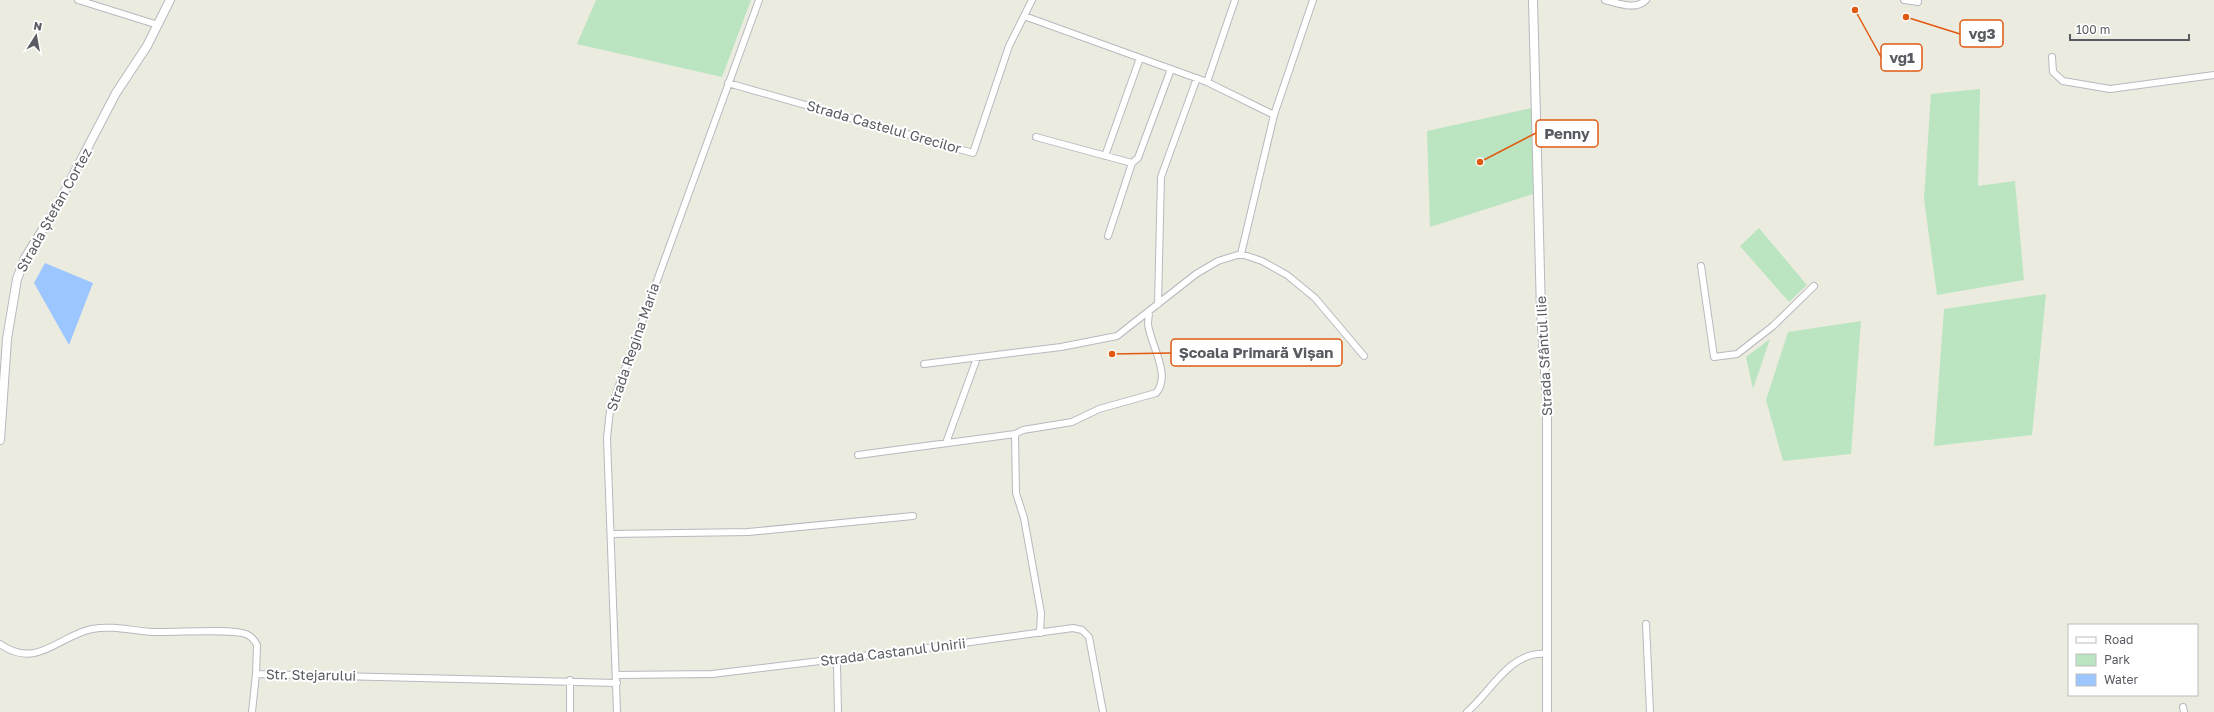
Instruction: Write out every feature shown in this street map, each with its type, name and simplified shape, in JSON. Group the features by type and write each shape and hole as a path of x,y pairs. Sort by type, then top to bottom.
{"street":[{"path":"78,0 158,25"},
{"name":"Strada Ștefan Cortez","path":"0,440 7,339 17,279 25,258 55,210 116,93 158,25 170,0"},
{"name":"Strada Regina Maria","path":"618,712 607,438 610,410 759,0"},
{"name":"Strada Castelul Grecilor","path":"728,83 973,153 1009,46 1032,0"},
{"path":"1207,82 1235,0"},
{"path":"1241,254 1274,116 1313,0"},
{"name":"Strada Sfântul Ilie","path":"1533,0 1541,312 1547,402 1547,712"},
{"path":"1605,0 1631,6 1637,6 1646,0"},
{"path":"1904,0 1918,2"},
{"path":"1024,16 1197,78 1274,116"},
{"path":"2052,57 2053,72 2063,81 2110,89 2214,75"},
{"path":"1106,156 1140,58"},
{"path":"1108,236 1132,163 1138,158 1171,69"},
{"path":"1158,304 1161,177 1197,78"},
{"path":"1036,137 1132,163"},
{"path":"924,364 1061,347 1117,336 1196,274 1218,261 1241,254 1262,261 1287,275 1315,298 1364,356"},
{"path":"1701,266 1714,357 1737,354 1773,326 1814,286"},
{"path":"858,455 1014,434 1023,430 1072,422 1099,409 1156,393 1159,389 1161,372 1148,324 1149,311"},
{"path":"946,443 977,358"},
{"path":"1014,434 1016,493 1024,518 1041,613 1040,633"},
{"path":"611,534 748,532 913,516"},
{"path":"1646,624 1650,712"},
{"name":"Str. Stejarului","path":"0,644 11,651 32,654 54,647 91,629 115,626 151,632 240,633 247,634 257,645 256,674 617,682"},
{"name":"Strada Castanul Unirii","path":"617,675 712,674 1073,628 1082,630 1086,633 1091,645 1103,712"},
{"path":"1467,712 1496,679 1514,665 1528,656 1547,654"},
{"path":"835,659 837,665 838,712"},
{"path":"252,712 256,674"},
{"path":"570,680 570,712"}],"green space":[{"path":"596,0 751,0 722,77 577,44"},
{"path":"1980,89 1978,186 2015,181 2024,280 1937,295 1924,199 1931,94"},
{"path":"1532,108 1533,194 1430,227 1427,131"},
{"path":"1759,228 1807,285 1789,302 1740,246"},
{"path":"2046,294 2032,435 1934,446 1944,309"},
{"path":"1861,321 1851,454 1783,461 1766,400 1788,332"},
{"path":"1770,339 1753,389 1746,357"}],"water":[{"path":"45,263 93,283 69,345 34,283"}],"place":[{"name":"vg1","path":"1855,10"},
{"name":"vg3","path":"1906,17"},
{"name":"Penny","path":"1480,162"},
{"name":"Școala Primară Vișan","path":"1112,354"}]}
